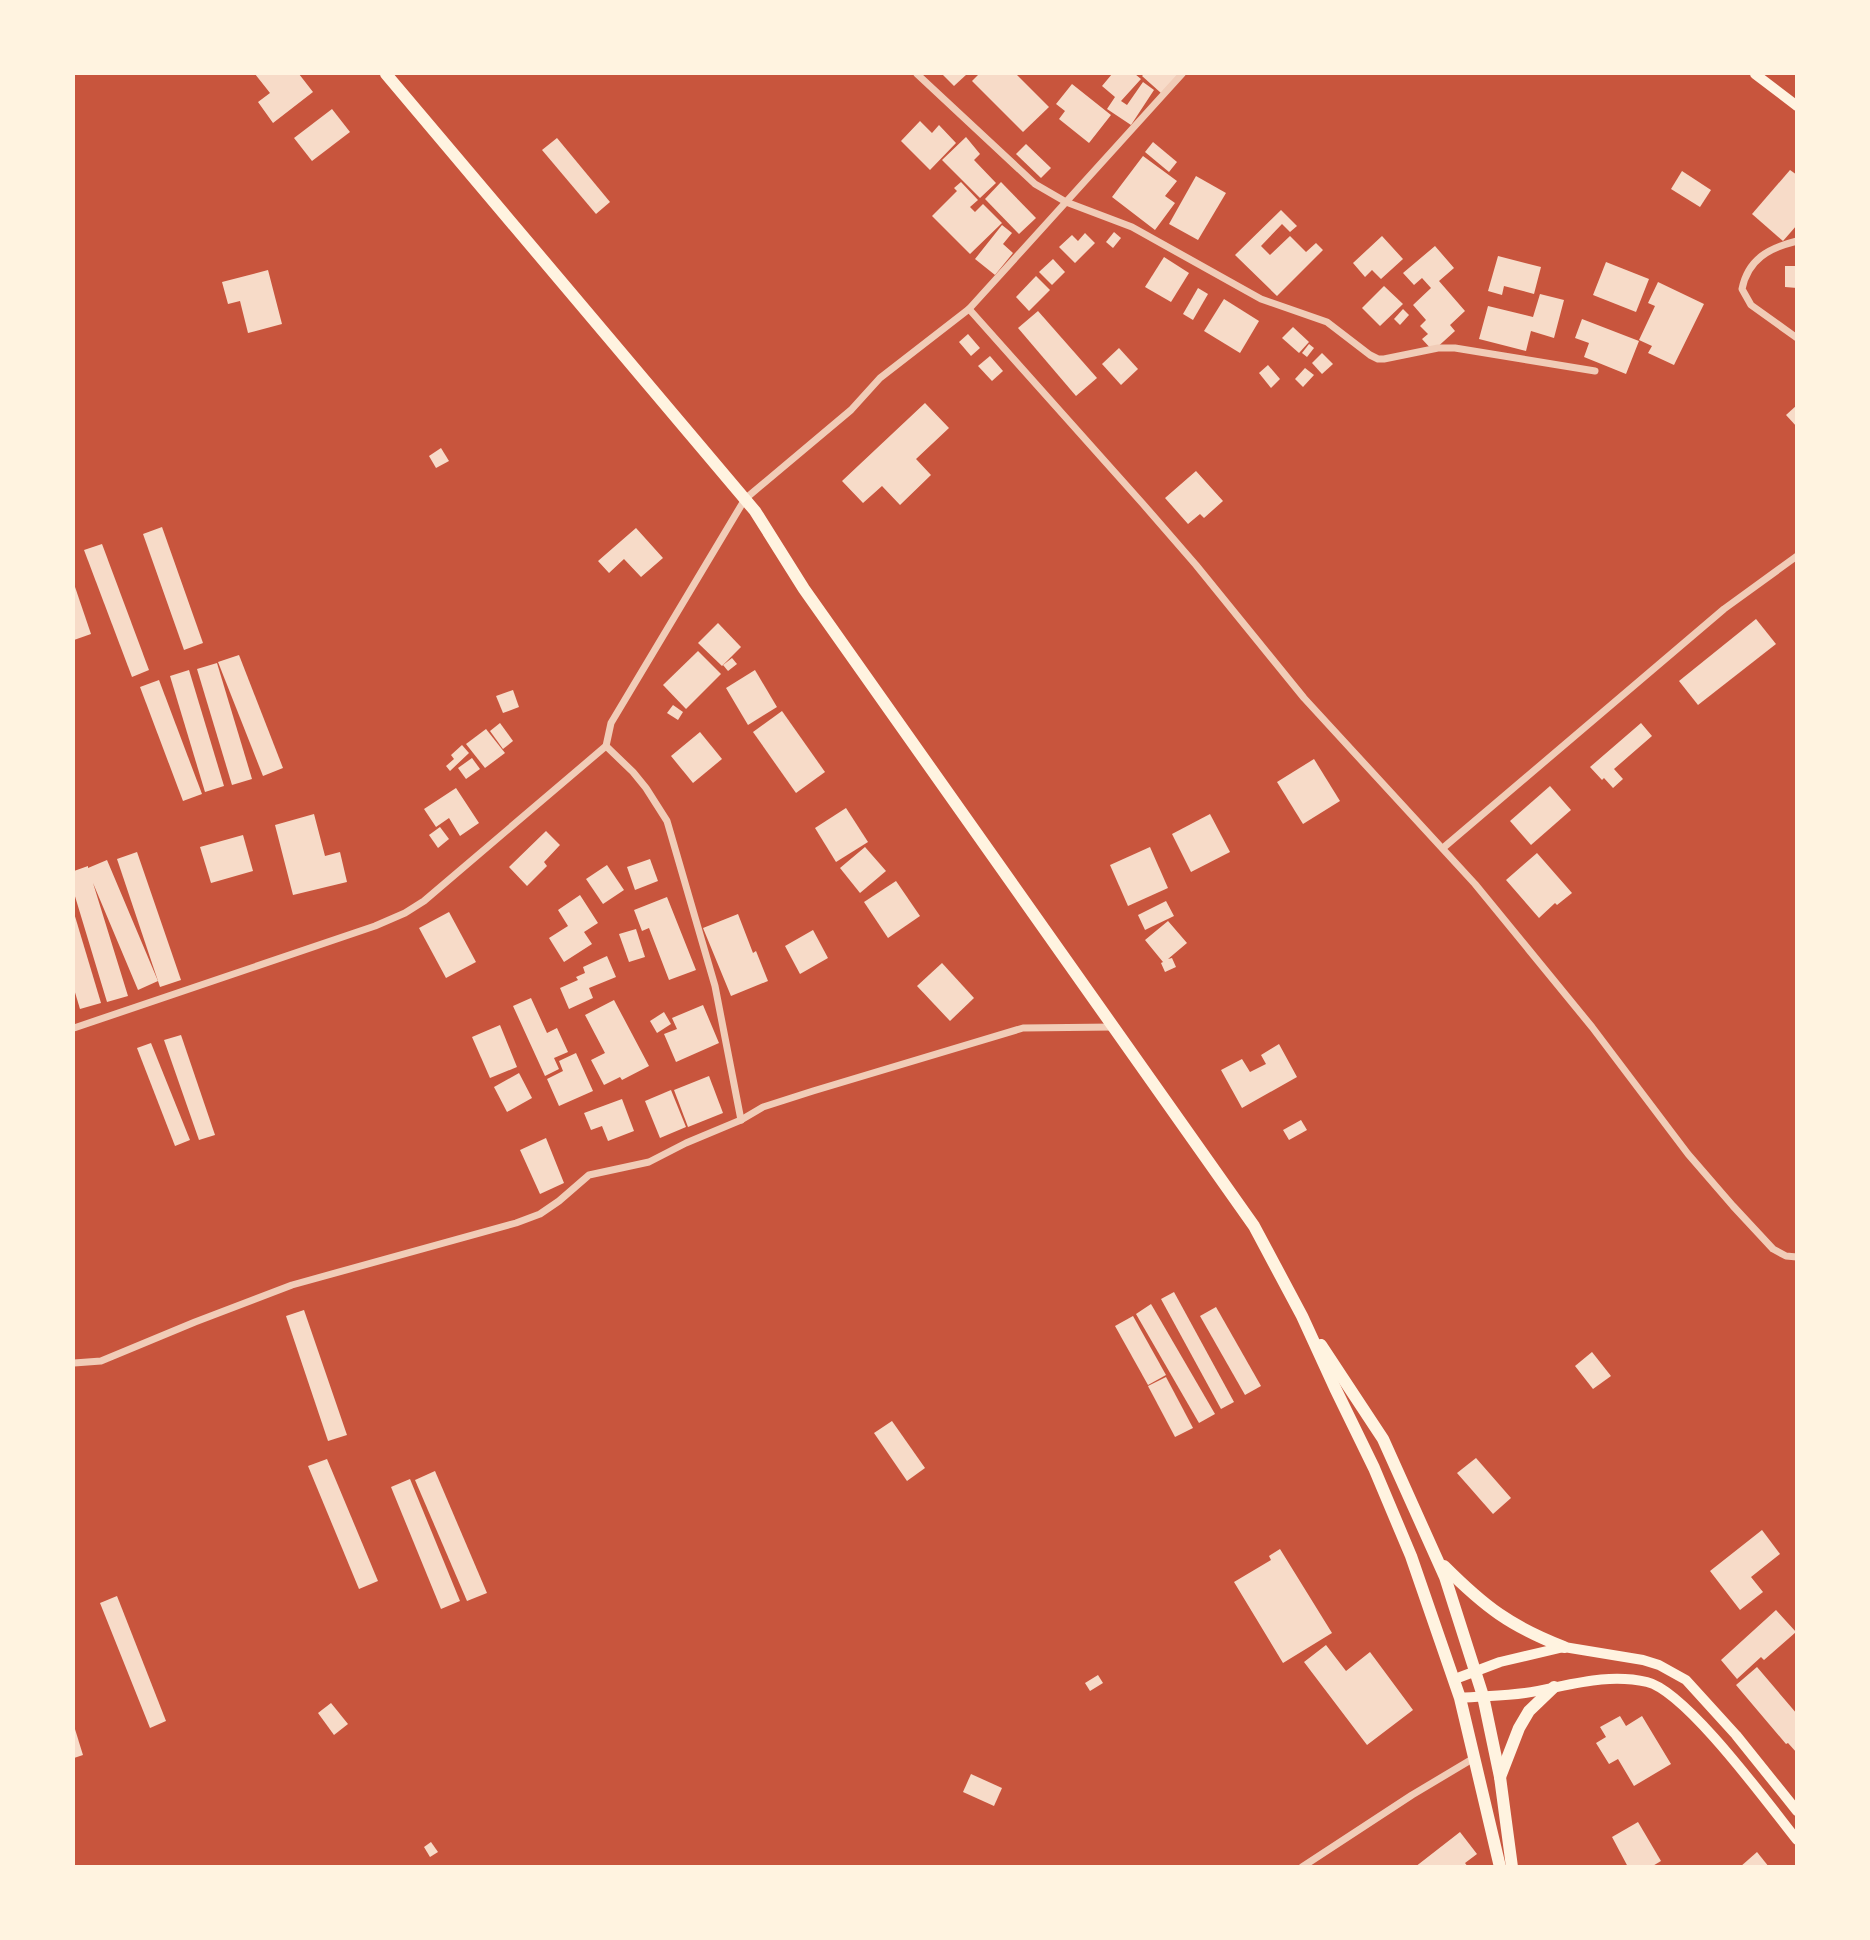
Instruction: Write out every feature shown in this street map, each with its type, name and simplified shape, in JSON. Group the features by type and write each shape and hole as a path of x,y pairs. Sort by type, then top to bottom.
{"main road":[{"path":"387,74 755,511 804,589 1254,1226 1302,1316 1374,1468 1411,1556 1455,1679 1500,1867"},
{"path":"1755,74 1797,106"},
{"path":"1302,1316 1383,1439 1446,1577 1483,1696 1500,1777 1512,1867"},
{"path":"1438,1560 1475,1597 1522,1630 1564,1647 1643,1660 1659,1665 1686,1680 1736,1735 1797,1811"},
{"path":"1455,1679 1521,1656 1564,1647"},
{"path":"1460,1698 1527,1692 1586,1680 1629,1679 1654,1684 1684,1705 1743,1772 1797,1840"},
{"path":"1500,1777 1519,1728 1530,1711 1554,1687"}],"street":[{"path":"918,74 1035,184 1066,202 1132,227 1261,299 1327,322 1378,359 1438,348 1455,348 1595,371"},
{"path":"74,1028 405,914 424,901 606,746 611,723 745,499 851,410 880,378 969,309 1182,74"},
{"path":"1797,241 1769,250 1758,259 1749,269 1742,289 1751,304 1797,338"},
{"path":"969,309 1178,544 1304,698 1475,884 1592,1027 1688,1154 1733,1206 1773,1249 1786,1256 1797,1257"},
{"path":"1443,848 1724,609 1797,556"},
{"path":"606,746 633,772 667,821 715,986 741,1120"},
{"path":"74,1363 101,1361 292,1285 516,1223 540,1214 559,1202 589,1175 649,1162 764,1107 1023,1027 1114,1027"},
{"path":"1302,1867 1475,1757"}],"building":[{"path":"255,74 299,74 313,92 273,123 258,102 270,93"},
{"path":"942,74 967,74 954,86"},
{"path":"979,74 1016,74 1049,107 1023,132 972,81"},
{"path":"1112,74 1135,74 1141,79 1121,101 1127,105 1143,82 1154,90 1131,125 1107,109 1115,97 1102,86"},
{"path":"1179,74 1161,93 1142,76"},
{"path":"1072,84 1111,115 1089,143 1059,119 1065,111 1056,104"},
{"path":"332,109 350,132 312,161 294,138"},
{"path":"920,121 932,133 939,125 956,143 930,170 901,141"},
{"path":"966,137 980,154 974,160 996,183 980,198 942,160"},
{"path":"557,138 610,202 596,214 542,150"},
{"path":"1153,142 1177,162 1169,172 1145,152"},
{"path":"1026,144 1051,168 1041,178 1016,154"},
{"path":"1143,156 1177,181 1165,196 1175,203 1155,230 1112,197"},
{"path":"1790,170 1797,175 1797,225 1783,241 1752,214"},
{"path":"1682,171 1711,190 1700,207 1671,189"},
{"path":"1196,176 1226,193 1198,240 1169,224"},
{"path":"961,182 978,200 970,207 975,212 983,204 1002,223 970,254 932,216 957,191 954,188"},
{"path":"1001,182 1036,218 1019,234 985,199"},
{"path":"1281,210 1297,226 1290,232 1282,224 1261,246 1270,255 1290,236 1306,252 1316,243 1323,250 1277,296 1235,255"},
{"path":"1002,225 1012,233 1003,244 1013,253 995,275 975,259"},
{"path":"1114,232 1121,238 1113,248 1106,242"},
{"path":"1085,233 1095,243 1075,263 1059,247 1072,235 1078,241"},
{"path":"1382,236 1403,259 1381,279 1372,270 1365,277 1353,263"},
{"path":"1435,246 1454,268 1439,281 1465,311 1450,325 1455,331 1433,351 1422,339 1428,334 1420,326 1426,320 1413,305 1431,288 1422,278 1414,285 1403,273"},
{"path":"1498,256 1541,267 1534,294 1504,286 1502,295 1488,291"},
{"path":"1164,257 1189,273 1171,302 1145,287"},
{"path":"1053,259 1065,272 1052,285 1039,272"},
{"path":"1606,262 1649,279 1636,312 1593,295"},
{"path":"1785,266 1797,266 1797,288 1785,287"},
{"path":"268,270 282,324 248,333 240,301 228,304 222,282"},
{"path":"1036,276 1050,290 1029,311 1016,297"},
{"path":"1658,282 1704,304 1674,365 1648,353 1652,346 1639,340 1655,306 1648,303"},
{"path":"1384,286 1403,304 1380,326 1362,308"},
{"path":"1198,288 1208,294 1193,320 1183,314"},
{"path":"1540,294 1564,300 1554,338 1531,331 1526,351 1479,339 1488,306 1533,317"},
{"path":"1224,299 1259,321 1240,353 1204,331"},
{"path":"1403,309 1409,315 1400,325 1394,319"},
{"path":"1038,311 1097,378 1076,396 1018,328"},
{"path":"1582,319 1639,341 1626,374 1584,357 1589,343 1575,338"},
{"path":"1293,327 1309,342 1299,353 1282,338"},
{"path":"968,334 980,348 971,356 959,342"},
{"path":"1309,344 1314,348 1307,357 1302,353"},
{"path":"1119,348 1138,369 1121,385 1102,364"},
{"path":"1322,353 1333,364 1322,374 1312,363"},
{"path":"990,356 1003,371 992,381 978,366"},
{"path":"1268,365 1280,379 1271,388 1259,373"},
{"path":"1305,368 1314,375 1303,387 1295,379"},
{"path":"925,403 949,428 916,459 931,475 900,505 882,486 863,503 842,481"},
{"path":"1797,405 1797,427 1786,415"},
{"path":"441,448 449,461 436,468 429,456"},
{"path":"1196,471 1223,501 1204,518 1200,514 1188,524 1165,498"},
{"path":"162,527 203,643 184,650 143,534"},
{"path":"636,528 663,558 641,577 624,559 609,573 598,561"},
{"path":"102,544 149,670 132,677 84,550"},
{"path":"74,584 91,634 74,640"},
{"path":"1756,619 1776,644 1698,705 1679,681"},
{"path":"718,623 741,647 722,666 698,643"},
{"path":"698,651 721,674 686,709 663,685"},
{"path":"239,655 283,768 263,776 218,662"},
{"path":"732,658 737,664 728,671 723,665"},
{"path":"217,663 252,779 232,785 197,669"},
{"path":"189,670 224,786 205,792 170,676"},
{"path":"755,670 777,707 748,725 726,688"},
{"path":"159,680 202,794 183,801 140,687"},
{"path":"513,690 519,707 503,713 496,696"},
{"path":"673,705 683,712 678,720 667,713"},
{"path":"782,711 825,772 796,793 753,732"},
{"path":"500,723 513,741 503,749 490,731"},
{"path":"1641,723 1652,736 1614,769 1623,779 1613,788 1590,767"},
{"path":"486,729 505,753 485,768 466,744"},
{"path":"700,732 722,759 693,783 671,756"},
{"path":"462,745 469,753 450,771 446,766 454,759 451,755"},
{"path":"472,758 480,769 466,779 458,768"},
{"path":"1314,759 1340,801 1303,824 1277,782"},
{"path":"1550,786 1571,810 1531,845 1510,821"},
{"path":"456,788 479,823 460,836 449,818 436,827 424,809"},
{"path":"846,808 868,842 836,862 815,828"},
{"path":"314,814 325,856 340,852 347,882 293,895 275,825"},
{"path":"1210,814 1230,852 1191,872 1172,834"},
{"path":"440,827 449,839 438,848 429,835"},
{"path":"546,831 560,845 544,862 547,866 527,886 509,867"},
{"path":"243,835 253,871 211,883 200,847"},
{"path":"865,847 886,871 860,893 840,868"},
{"path":"1150,847 1168,888 1128,906 1110,865"},
{"path":"137,852 181,980 160,987 117,859"},
{"path":"1537,853 1572,893 1557,905 1555,903 1539,918 1506,880"},
{"path":"650,859 658,881 635,890 627,867"},
{"path":"107,860 158,981 138,990 93,883 128,996 107,1002 74,893 74,871"},
{"path":"607,865 624,890 603,904 586,879"},
{"path":"896,881 920,916 888,938 864,902"},
{"path":"580,895 598,923 584,932 592,944 564,962 549,938 568,926 558,910"},
{"path":"667,897 696,970 669,980 649,928 642,931 634,910"},
{"path":"1166,901 1174,916 1145,930 1138,915"},
{"path":"449,912 476,962 446,978 419,928"},
{"path":"74,913 101,1003 80,1009 74,989"},
{"path":"738,914 753,953 756,951 768,981 731,996 703,928"},
{"path":"1168,921 1187,943 1168,959 1172,958 1176,967 1165,972 1161,963 1163,962 1145,940"},
{"path":"636,929 645,957 629,962 619,934"},
{"path":"813,930 828,958 800,974 785,946"},
{"path":"607,956 616,977 589,988 593,998 569,1009 560,988 578,980 576,977 585,973 583,967"},
{"path":"942,963 974,998 950,1021 917,986"},
{"path":"531,998 547,1033 557,1028 568,1052 554,1058 559,1069 545,1076 513,1006"},
{"path":"614,1000 649,1066 622,1080 620,1077 604,1085 591,1060 605,1053 585,1015"},
{"path":"703,1005 719,1043 676,1062 664,1034 677,1029 672,1018"},
{"path":"664,1012 671,1024 657,1033 650,1021"},
{"path":"500,1025 517,1067 490,1078 472,1037"},
{"path":"181,1035 215,1135 199,1140 164,1040"},
{"path":"151,1043 190,1140 175,1146 137,1048"},
{"path":"1279,1044 1297,1077 1242,1108 1221,1070 1242,1059 1250,1072 1266,1064 1261,1055"},
{"path":"576,1053 593,1091 559,1106 547,1079 563,1071 559,1061"},
{"path":"519,1073 532,1098 507,1112 494,1087"},
{"path":"709,1076 723,1113 688,1127 674,1090"},
{"path":"671,1090 686,1127 660,1138 645,1101"},
{"path":"622,1099 634,1131 608,1141 602,1126 591,1130 584,1113"},
{"path":"1301,1120 1307,1130 1289,1140 1283,1130"},
{"path":"546,1138 564,1183 540,1194 520,1150"},
{"path":"1174,1292 1234,1402 1221,1409 1161,1299"},
{"path":"1151,1304 1215,1414 1199,1423 1136,1314"},
{"path":"1216,1307 1261,1386 1245,1395 1200,1316"},
{"path":"304,1310 347,1435 328,1441 286,1316"},
{"path":"1133,1316 1166,1375 1148,1385 1115,1326"},
{"path":"1592,1352 1611,1376 1593,1389 1575,1366"},
{"path":"1166,1377 1193,1428 1175,1437 1148,1386"},
{"path":"892,1421 925,1468 907,1481 874,1433"},
{"path":"1476,1458 1511,1498 1493,1514 1457,1473"},
{"path":"327,1459 378,1581 359,1589 308,1466"},
{"path":"435,1471 487,1593 467,1601 415,1480"},
{"path":"410,1479 460,1601 441,1609 391,1487"},
{"path":"1762,1530 1780,1554 1751,1577 1763,1592 1740,1610 1710,1571"},
{"path":"1280,1549 1332,1633 1283,1663 1234,1582 1271,1560 1269,1556"},
{"path":"117,1596 166,1721 150,1728 100,1603"},
{"path":"1776,1610 1796,1632 1764,1660 1761,1657 1737,1679 1721,1660"},
{"path":"1326,1645 1346,1671 1370,1652 1413,1710 1367,1745 1304,1662"},
{"path":"1757,1667 1797,1714 1797,1753 1786,1744 1736,1685"},
{"path":"1098,1675 1103,1683 1090,1691 1085,1683"},
{"path":"331,1703 348,1724 334,1735 318,1713"},
{"path":"1620,1716 1626,1726 1642,1716 1671,1764 1634,1786 1618,1759 1609,1764 1596,1743 1606,1737 1600,1727"},
{"path":"74,1726 83,1755 74,1758"},
{"path":"971,1774 1002,1788 994,1806 963,1792"},
{"path":"1638,1822 1661,1861 1651,1867 1628,1867 1612,1837"},
{"path":"1460,1832 1477,1854 1465,1863 1468,1867 1415,1867"},
{"path":"431,1842 438,1852 430,1857 424,1847"},
{"path":"1757,1852 1769,1867 1740,1867"}]}
